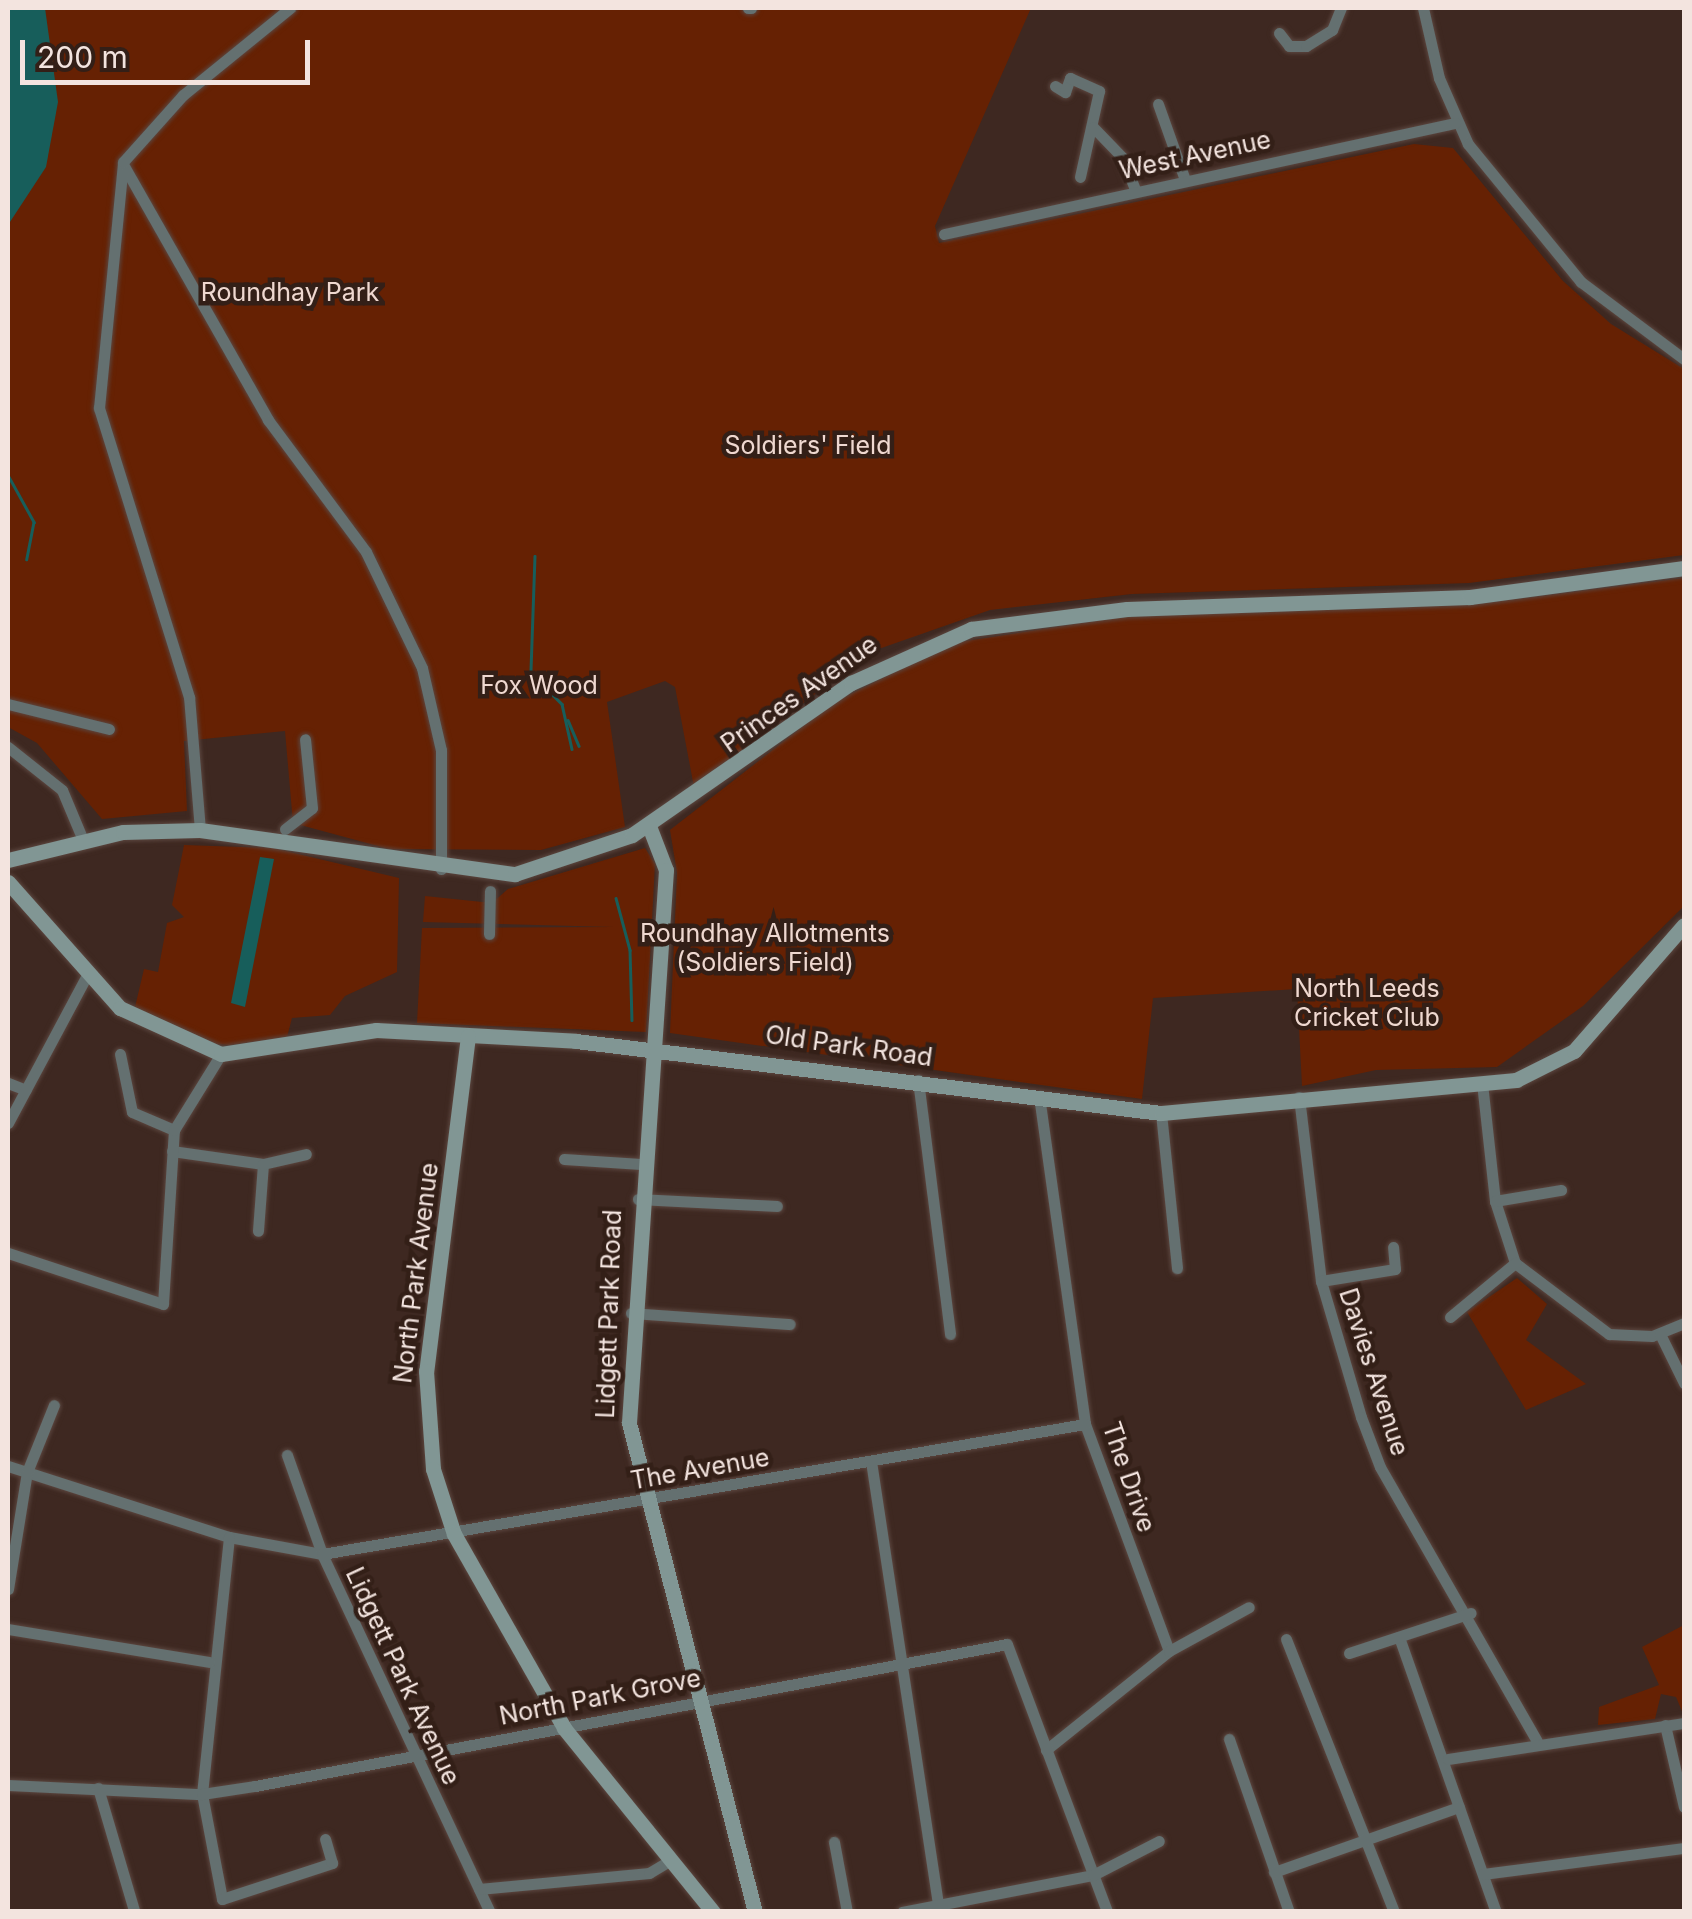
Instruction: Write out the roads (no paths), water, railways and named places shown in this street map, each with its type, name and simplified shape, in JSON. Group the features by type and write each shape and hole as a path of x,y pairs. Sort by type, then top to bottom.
{"street":[{"path":"200,830 190,699 105,433 104,368 123,162 183,95 290,8"},
{"path":"1279,33 1289,46 1306,46 1332,30 1342,8"},
{"path":"1423,8 1456,123 1582,282 1684,359"},
{"path":"1055,86 1066,92 1070,78 1100,91 1080,177"},
{"path":"1158,104 1185,180"},
{"name":"West Avenue","path":"944,234 1456,123"},
{"path":"1093,127 1122,157 1135,190"},
{"path":"123,162 268,420 366,552 415,654 441,750 440,869"},
{"name":"Princes Avenue","path":"8,860 154,823 200,830 264,832 440,869 515,874 649,826 851,682 971,629 1127,609 1470,597 1684,568"},
{"path":"8,704 109,729"},
{"path":"286,829 312,808 305,739"},
{"path":"8,747 62,790 83,840"},
{"name":"Lidgett Park Road","path":"649,826 666,870 654,1047 640,1164 629,1423 644,1501 702,1700 755,1912"},
{"name":"Old Park Road","path":"8,882 87,975 156,1031 221,1054 376,1030 654,1047 1161,1113 1299,1097 1482,1083 1564,1060 1684,925"},
{"path":"489,934 490,891"},
{"path":"8,1123 87,975"},
{"name":"North Park Avenue","path":"468,1036 426,1371 426,1426 454,1534 564,1728 667,1862 713,1912"},
{"path":"120,1054 132,1112 174,1130"},
{"path":"8,1253 163,1304 174,1130 221,1054"},
{"path":"918,1080 950,1334"},
{"path":"8,1083 26,1090"},
{"path":"1482,1083 1495,1200 1515,1263 1609,1334 1660,1334 1684,1323"},
{"name":"The Drive","path":"1040,1096 1085,1424 1169,1650"},
{"name":"Davies Avenue","path":"1299,1097 1321,1281 1380,1468 1471,1613 1537,1741"},
{"path":"1161,1113 1176,1268"},
{"path":"172,1151 263,1164 306,1154"},
{"path":"564,1159 640,1164"},
{"path":"258,1232 263,1164"},
{"path":"1495,1200 1561,1190"},
{"path":"638,1199 777,1206"},
{"path":"1321,1281 1395,1269 1393,1248"},
{"path":"1450,1317 1515,1263"},
{"path":"632,1313 790,1324"},
{"path":"1660,1334 1684,1383"},
{"path":"8,1589 27,1472 54,1405"},
{"name":"The Avenue","path":"8,1466 229,1537 322,1554 1085,1424"},
{"name":"Lidgett Park Avenue","path":"287,1455 322,1554 412,1754 490,1912"},
{"path":"871,1461 905,1664 938,1905"},
{"path":"229,1537 209,1662 202,1794 222,1899 332,1863 325,1840"},
{"path":"1107,1912 1046,1750 1169,1650 1249,1607"},
{"path":"1349,1653 1471,1613"},
{"path":"8,1629 209,1662"},
{"path":"1398,1637 1448,1759 1459,1807 1496,1912"},
{"path":"1286,1639 1368,1837 1394,1912"},
{"name":"North Park Grove","path":"8,1785 202,1794 1007,1644 1046,1750"},
{"path":"1448,1759 1537,1741 1684,1722"},
{"path":"1666,1725 1684,1807"},
{"path":"1229,1739 1288,1912"},
{"path":"98,1788 134,1910"},
{"path":"1274,1872 1459,1807"},
{"path":"902,1912 1092,1875 1159,1841"},
{"path":"834,1842 847,1912"},
{"path":"1483,1874 1684,1848"},
{"path":"479,1889 649,1873 667,1862"}],"water":[{"path":"8,8 45,8 58,102 46,167 8,225"},
{"path":"260,857 274,859 245,1007 231,1003"}],"waterway":[{"path":"8,475 34,522 27,559"},
{"path":"535,556 531,673 562,704 572,749"},
{"path":"568,720 579,746"},
{"path":"616,898 630,950 632,1020"}],"park label":[{"name":"Roundhay Park","path":"290,292"},
{"name":"Soldiers' Field","path":"808,445"},
{"name":"Fox Wood","path":"539,685"},
{"name":"Roundhay Allotments (Soldiers Field)","path":"765,948"},
{"name":"North Leeds Cricket Club","path":"1367,1004"}]}
